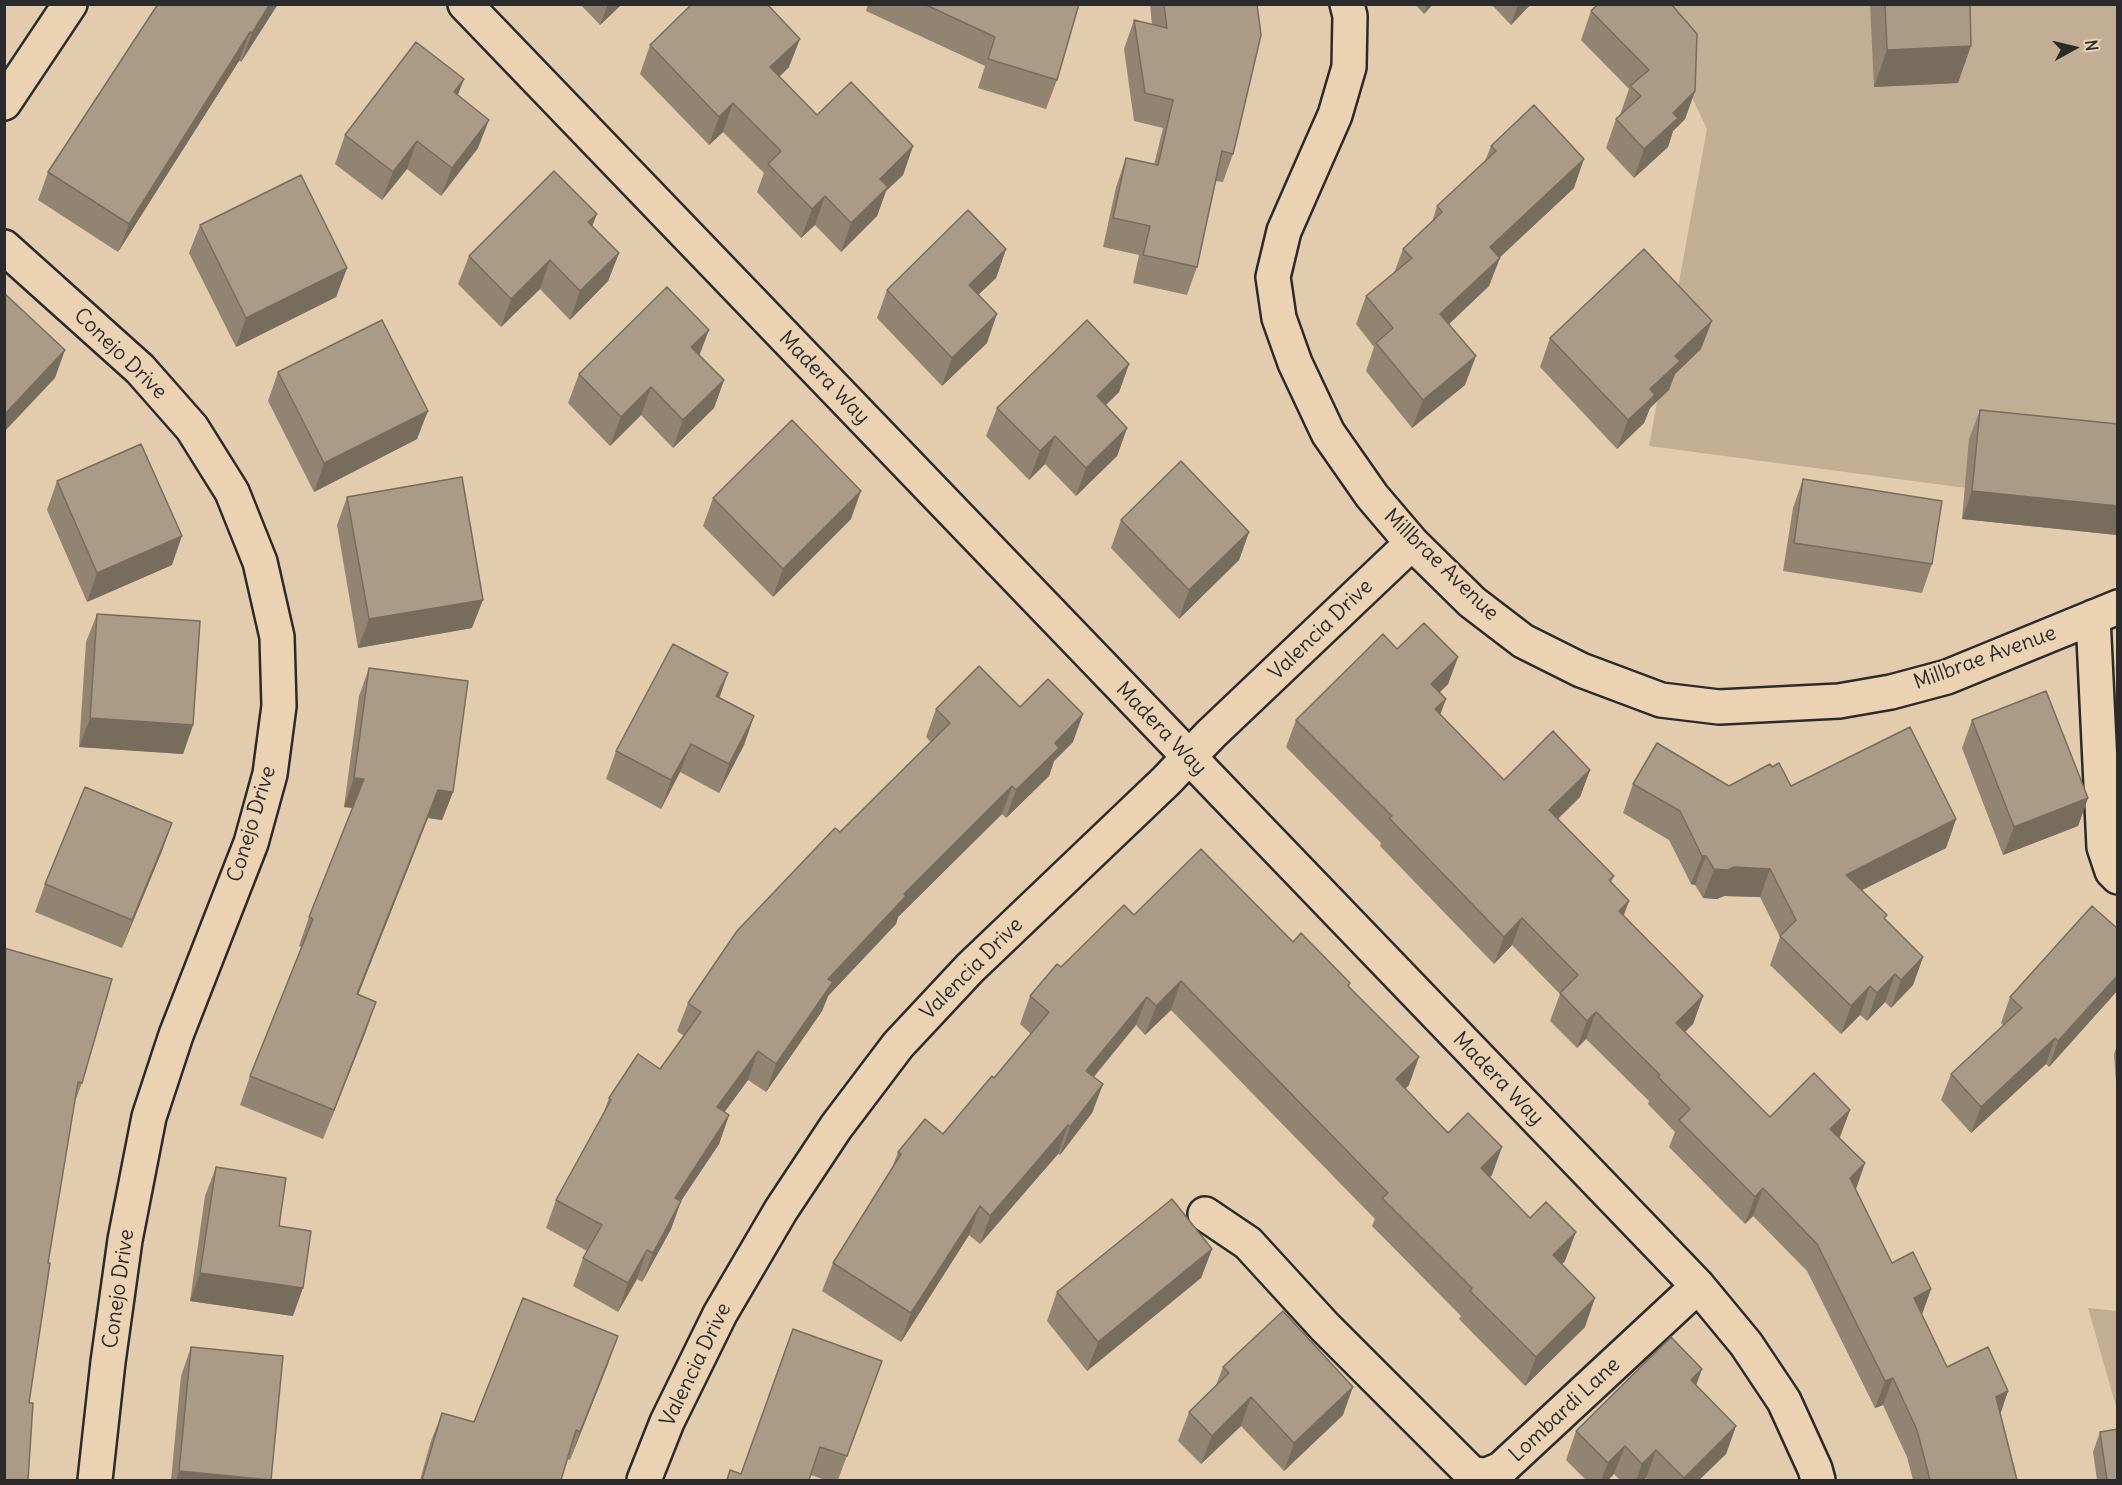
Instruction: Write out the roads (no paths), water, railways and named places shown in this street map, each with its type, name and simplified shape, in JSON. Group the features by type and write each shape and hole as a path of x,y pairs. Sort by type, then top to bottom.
{"street":[{"path":"4,103 70,4"},
{"name":"Madera Way","path":"465,4 1698,1286 1746,1344 1784,1401 1818,1480"},
{"name":"Millbrae Avenue","path":"1347,4 1350,16 1349,67 1335,115 1284,231 1273,277 1279,318 1291,352 1328,433 1372,496 1412,543 1472,602 1523,641 1581,670 1661,700 1719,707 1839,701 1891,692 1947,677 2105,612"},
{"name":"Conejo Drive","path":"4,247 140,369 192,428 232,492 260,562 277,637 279,706 270,774 251,843 176,1035 149,1117 125,1240 95,1480"},
{"name":"Valencia Drive","path":"644,1480 667,1422 720,1314 781,1210 836,1126 898,1045 970,968 1412,543"},
{"path":"2105,612 2104,848 2112,870 2118,877"},
{"name":"Lombardi Lane","path":"1206,1214 1248,1243 1325,1327 1472,1474 1487,1475 1502,1469 1698,1286"}]}
